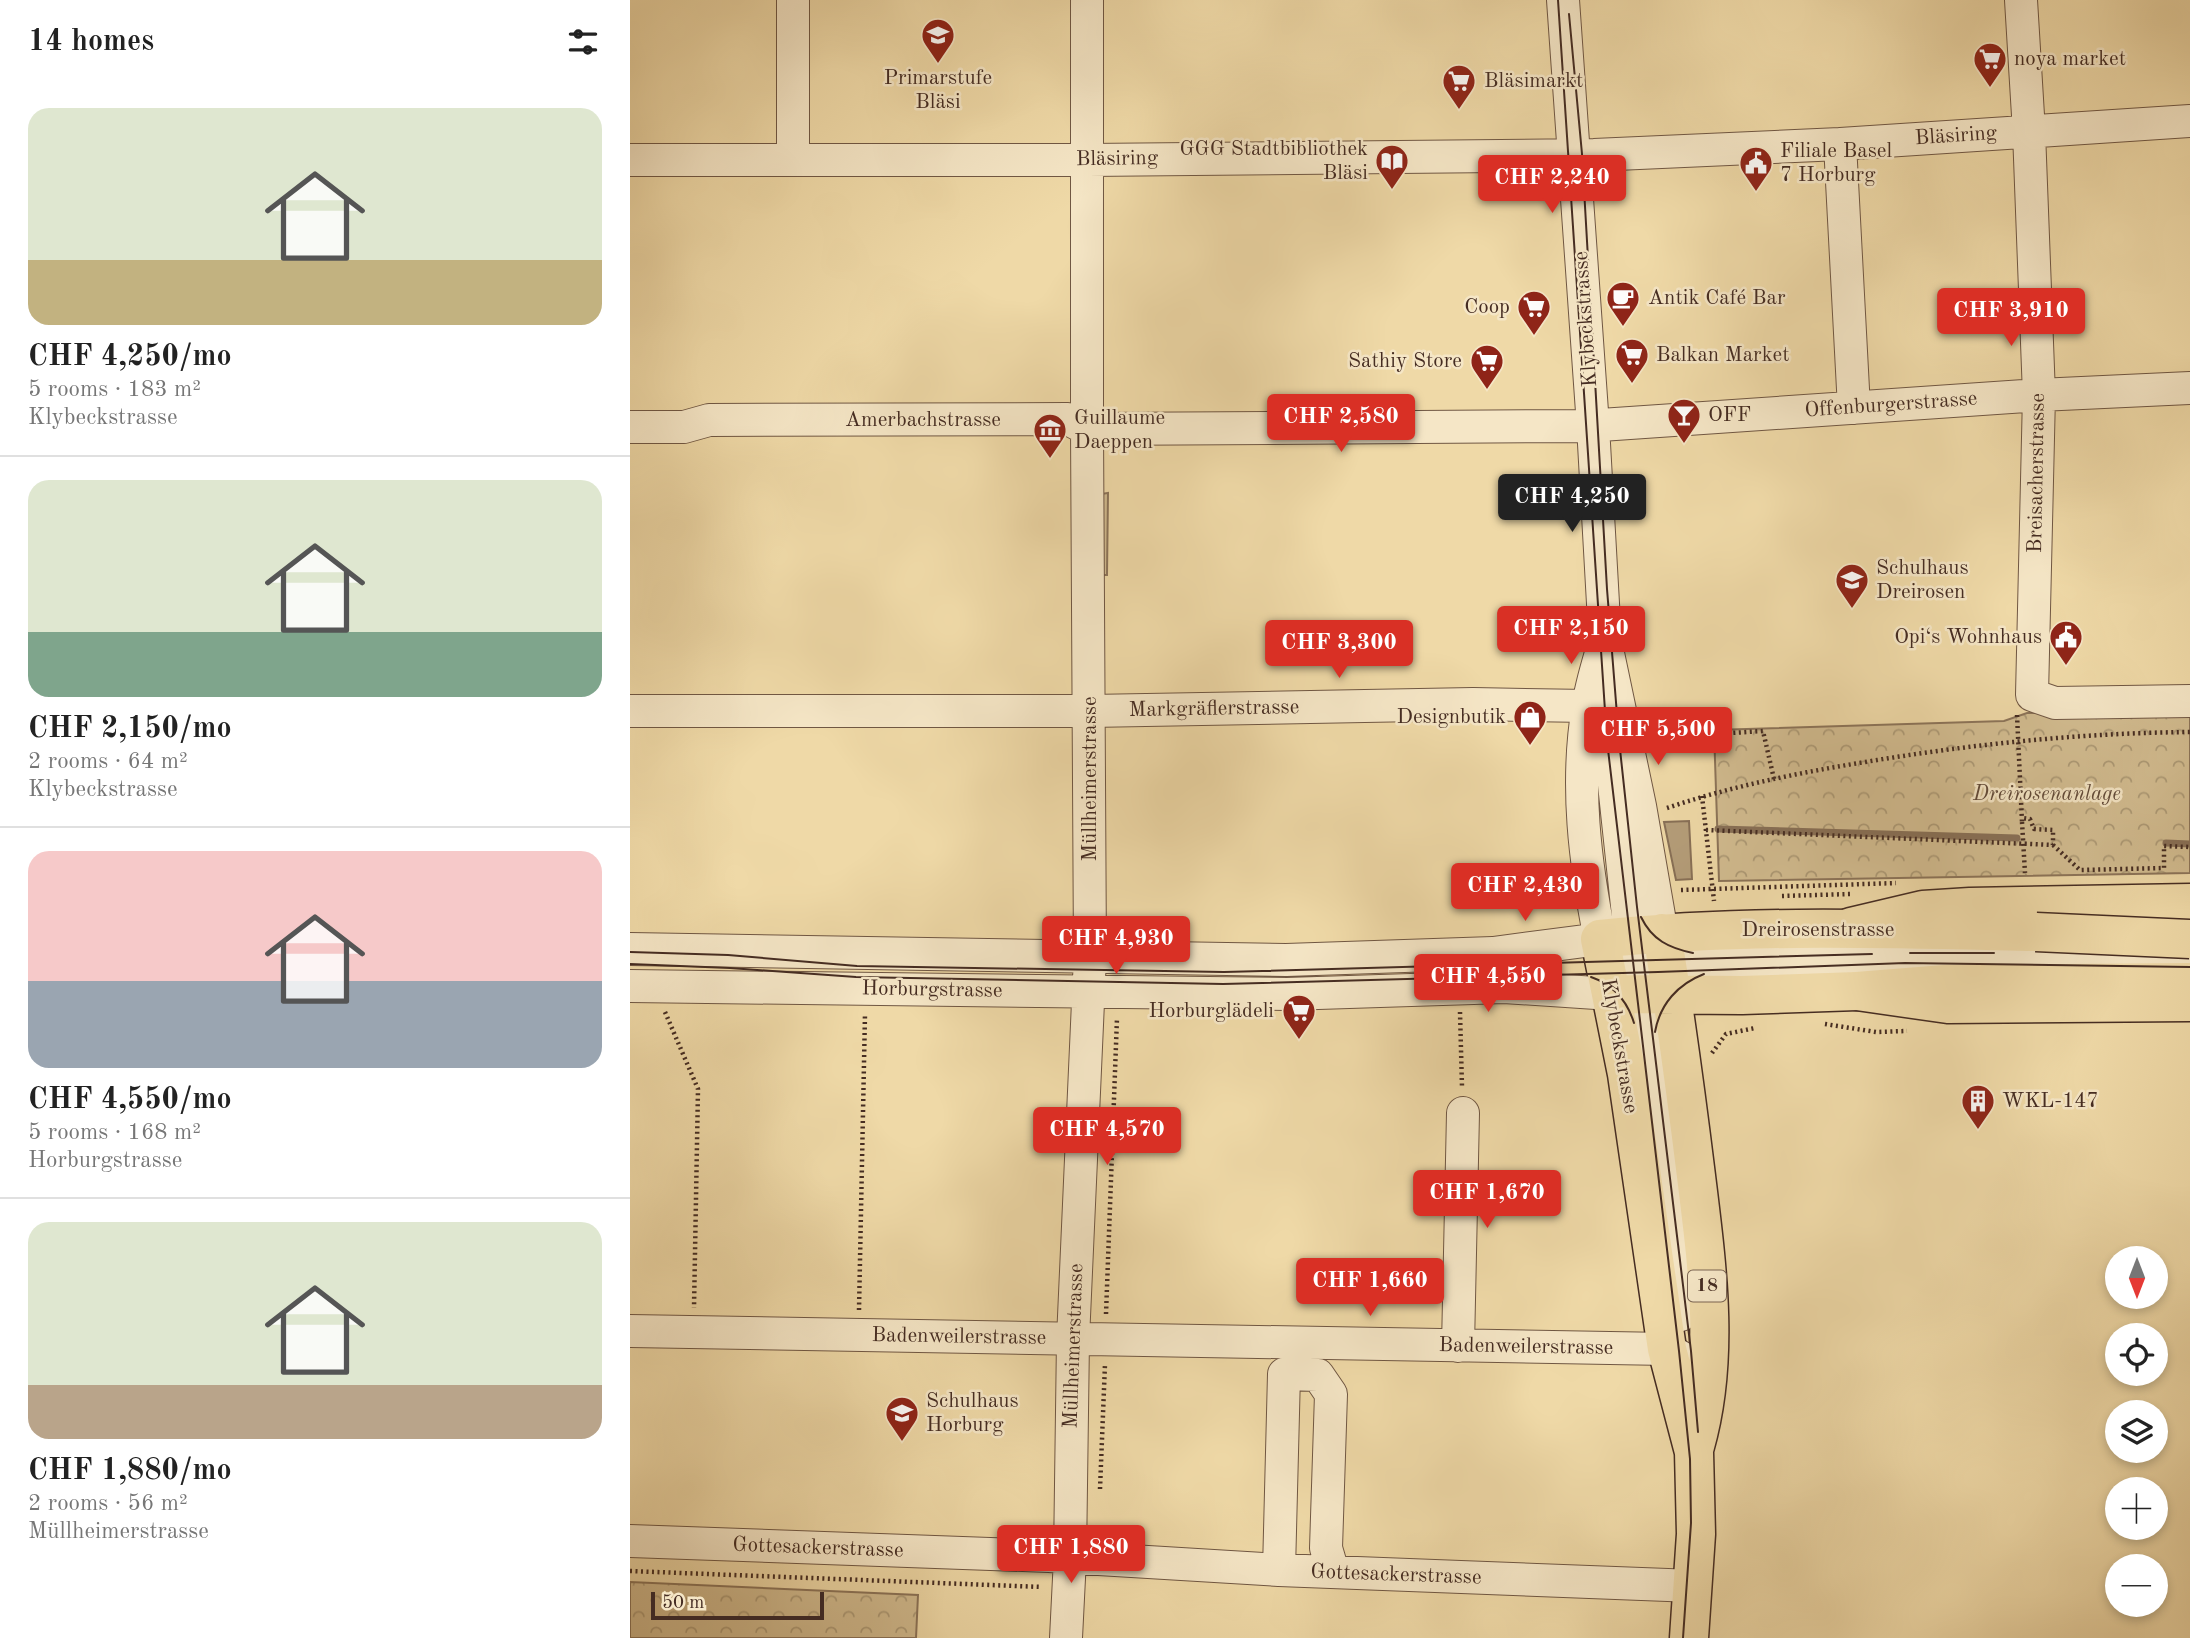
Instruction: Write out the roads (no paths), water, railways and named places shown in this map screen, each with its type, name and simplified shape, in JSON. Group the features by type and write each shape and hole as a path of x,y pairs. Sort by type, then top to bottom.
{"main road":[{"path":"1851,927 1923,910 1970,906 2190,903"},
{"name":"Dreirosenstrasse","path":"1640,965 1851,927 1924,931 2036,957"},
{"path":"1640,965 1719,996 1857,991 1945,984 2036,957 2190,939"},
{"path":"2036,957 2190,982"},
{"name":"Klybeckstrasse","path":"1640,965 1679,1045 1706,1261 1710,1356 1686,1364"},
{"name":"Klybeckstrasse","path":"1640,965 1627,1074 1686,1364 1694,1452 1696,1534 1689,1638"},
{"path":"1857,991 1948,1003 2190,1002"},
{"path":"1679,1045 1694,1014 1700,1007 1719,996"},
{"name":"Klybeckstrasse","path":"1686,1364 1694,1452"}],"street":[{"path":"793,0 793,160"},
{"name":"Müllheimerstrasse","path":"1066,1638 1073,1339 1090,957 1087,0"},
{"name":"Klybeckstrasse","path":"1563,0 1605,639 1642,818 1640,965"},
{"name":"Breisacherstrasse","path":"2021,0 2039,395 2032,695 2055,703 2190,701"},
{"name":"Bläsiring","path":"630,160 1088,160 1574,155 1840,144 2190,121"},
{"path":"1840,144 1854,408"},
{"name":"Offenburgerstrasse","path":"1593,426 2039,395 2190,388"},
{"name":"Amerbachstrasse","path":"630,427 684,427 709,420 1068,419 1087,429 1593,426"},
{"path":"1605,639 1607,722 1640,965 2036,957 2190,962"},
{"name":"Klybeckstrasse","path":"1605,639 1588,706 1584,742 1583,816 1590,884 1640,965"},
{"name":"Markgräflerstrasse","path":"630,711 1090,711 1473,704 1588,706"},
{"name":"Horburgstrasse","path":"630,949 1286,960 1493,953 1640,965"},
{"name":"Horburgstrasse","path":"630,986 1287,993 1504,987 1640,965"},
{"path":"1458,1346 1463,1112"},
{"name":"Badenweilerstrasse","path":"630,1331 1458,1346 1686,1364"},
{"path":"1279,1570 1284,1374 1318,1375 1331,1394 1326,1548 1333,1572"},
{"name":"Gottesackerstrasse","path":"630,1541 1066,1566 1279,1570 1694,1586"}],"waterway":[{"path":"1718,829 2017,838"},
{"path":"2166,843 2190,844"}],"tram line":[{"path":"1558,0 1607,741 1690,1459 1691,1523 1683,1638"},
{"path":"1569,14 1582,154 1607,589 1619,740 1691,1351 1698,1432"},
{"path":"1641,917 1650,932 1662,942 1693,953"},
{"path":"630,952 728,955 857,966 1224,972 1872,954"},
{"path":"1910,953 1994,953"},
{"path":"630,964 856,977 1223,984 1905,963 2190,967"},
{"path":"1655,1032 1661,1013 1672,996 1686,983 1704,974"},
{"path":"1591,977 1618,994 1628,1007 1634,1023"}],"place":[{"name":"Primarstufe Bläsi","path":"938,65"},
{"name":"noya market","path":"1990,89"},
{"name":"Bläsimarkt","path":"1459,111"},
{"name":"GGG Stadtbibliothek Bläsi","path":"1392,191"},
{"name":"Filiale Basel 7 Horburg","path":"1756,193"},
{"name":"Antik Café Bar","path":"1623,328"},
{"name":"Coop","path":"1534,337"},
{"name":"Balkan Market","path":"1632,385"},
{"name":"Sathiy Store","path":"1487,391"},
{"name":"OFF","path":"1684,445"},
{"name":"Guillaume Daeppen","path":"1050,460"},
{"name":"Schulhaus Dreirosen","path":"1852,610"},
{"name":"Opi‘s Wohnhaus","path":"2066,667"},
{"name":"Designbutik","path":"1530,747"},
{"name":"Horburglädeli","path":"1299,1041"},
{"name":"WKL-147","path":"1978,1131"},
{"name":"Schulhaus Horburg","path":"902,1443"}],"park label":[{"name":"Dreirosenanlage","path":"2047,794"}]}
